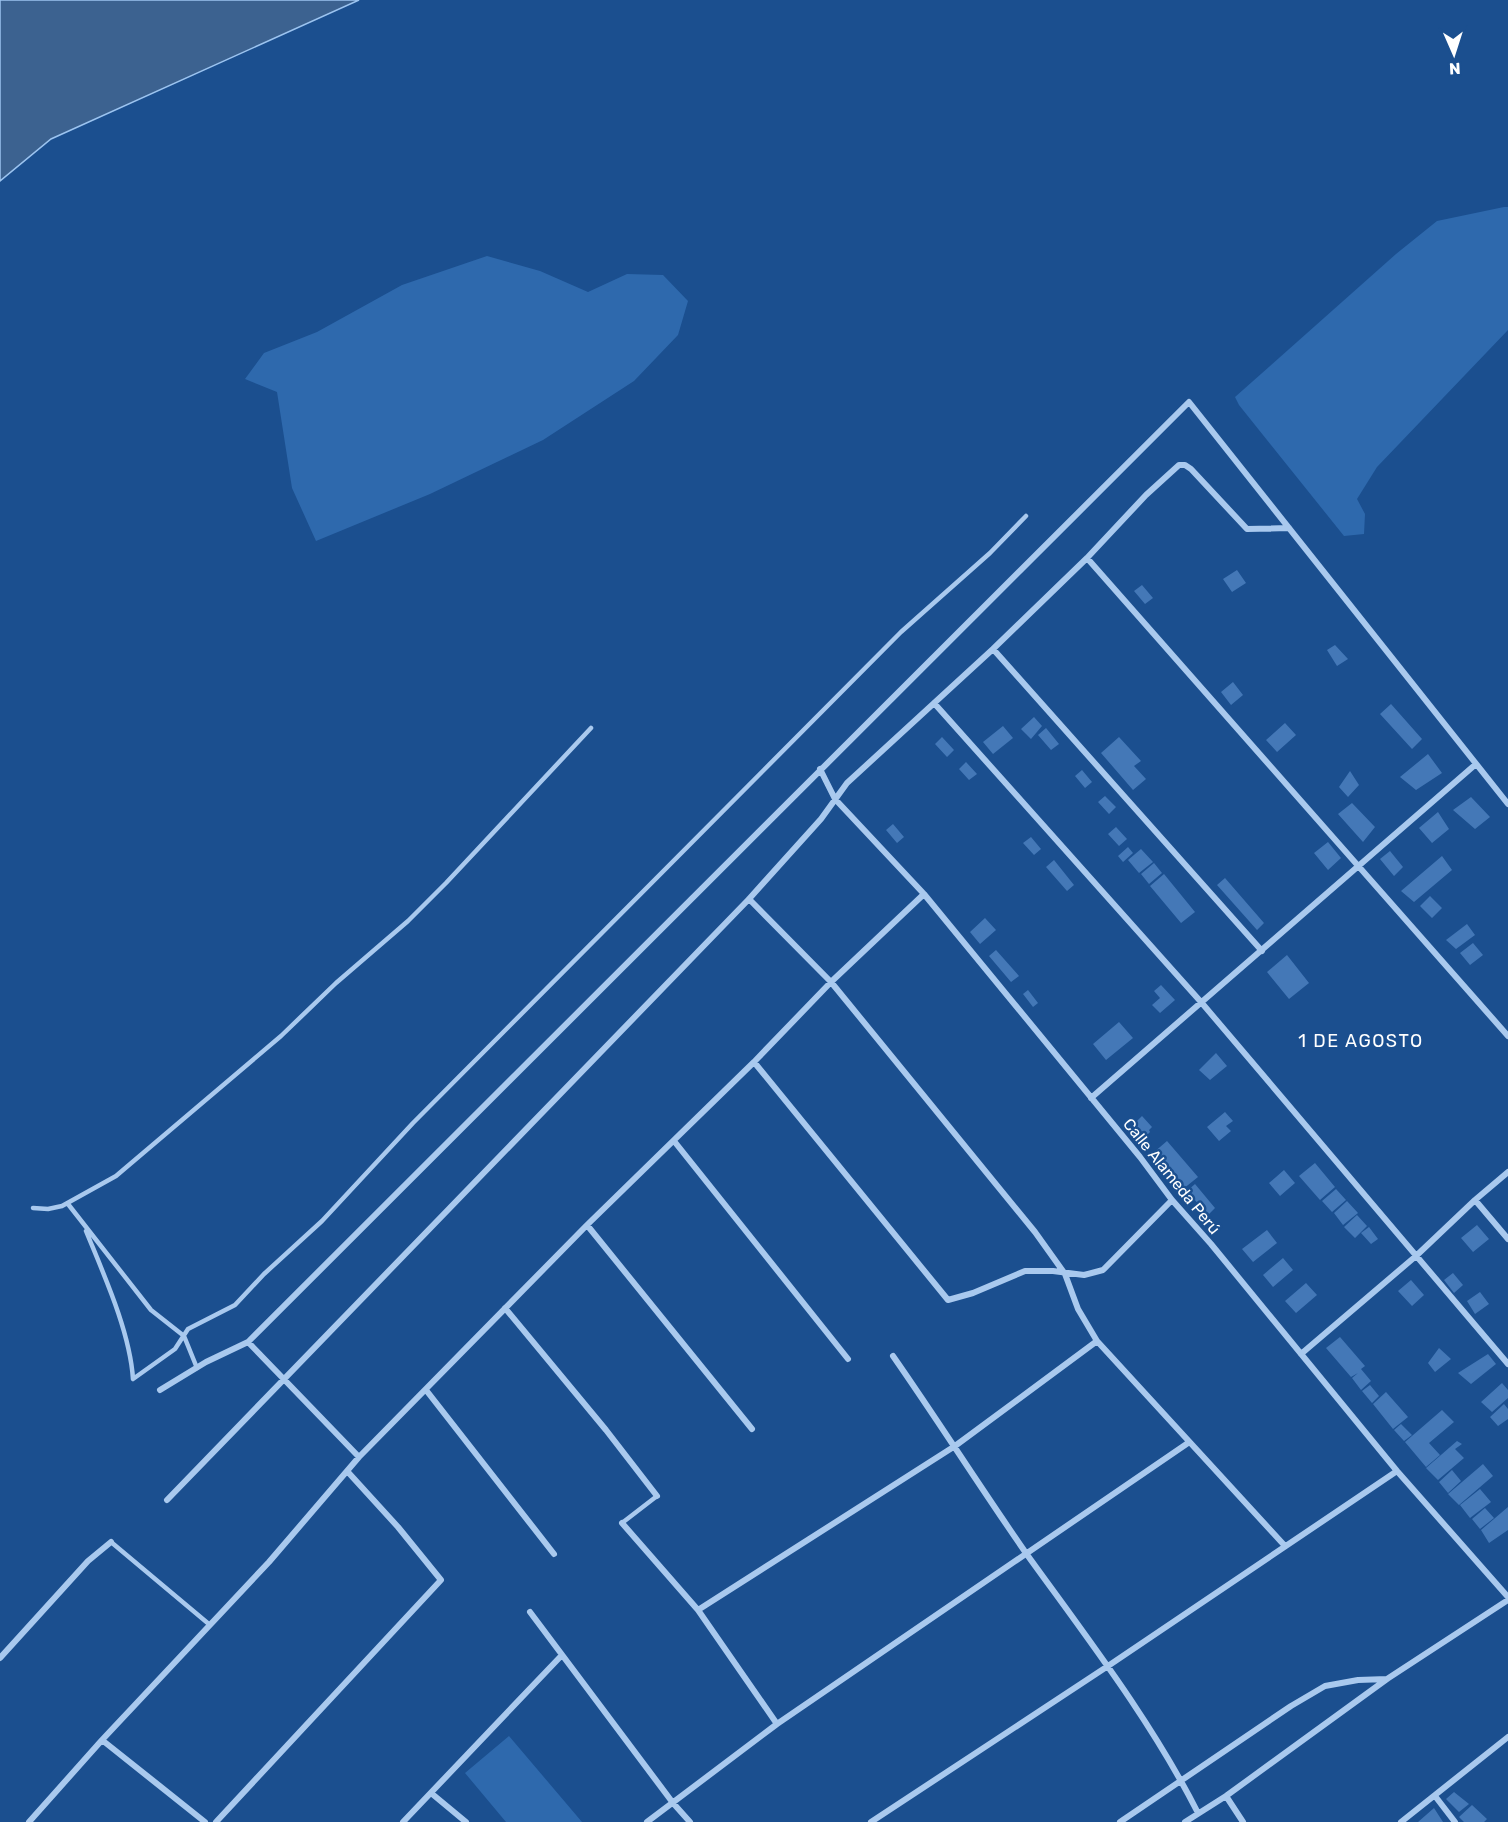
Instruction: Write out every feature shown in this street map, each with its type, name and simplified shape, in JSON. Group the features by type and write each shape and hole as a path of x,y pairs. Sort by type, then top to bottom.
{"street":[{"path":"160,1390 248,1342 1189,402 1508,804"},
{"path":"166,1500 749,899 821,819 847,783 993,649 1087,558 1146,495 1179,465 1185,465 1191,469 1247,529 1289,528"},
{"path":"1087,558 1360,865 1508,1036"},
{"path":"993,649 1262,951"},
{"path":"934,703 1201,1002 1508,1364"},
{"path":"1091,1098 1476,764"},
{"name":"Calle Alameda Perú","path":"820,769 835,799 924,894 1172,1200 1211,1244 1397,1471 1508,1599"},
{"path":"29,1822 102,1740 269,1562 359,1457 587,1225 754,1062 831,982 924,894"},
{"path":"749,899 831,982 1035,1232 1065,1274 1078,1309 1097,1341 1188,1443 1285,1546"},
{"path":"754,1062 948,1300 973,1293 1025,1270 1084,1275 1102,1270 1172,1200"},
{"path":"674,1141 848,1359"},
{"path":"1301,1354 1416,1257 1474,1200 1508,1172"},
{"path":"1474,1200 1508,1239"},
{"path":"587,1225 752,1429"},
{"path":"505,1308 606,1430 657,1496"},
{"path":"698,1610 955,1446 1097,1341"},
{"path":"248,1342 359,1457"},
{"path":"893,1356 1026,1552 1108,1666 1181,1779 1198,1813"},
{"path":"426,1390 554,1554"},
{"path":"647,1822 777,1724 1188,1443"},
{"path":"216,1822 441,1580 398,1527 347,1471"},
{"path":"871,1822 1397,1471"},
{"path":"622,1523 698,1610 777,1724"},
{"path":"0,1658 88,1561 111,1542"},
{"path":"1185,1822 1226,1796 1387,1679 1508,1599"},
{"path":"530,1612 673,1803 690,1822"},
{"path":"403,1822 562,1654"},
{"path":"1120,1822 1291,1706 1325,1686 1358,1680 1387,1679"},
{"path":"1401,1822 1508,1737"},
{"path":"102,1740 205,1822"},
{"path":"431,1793 466,1822"},
{"path":"1226,1796 1243,1822"},
{"path":"1435,1797 1455,1822"}],"lane":[{"path":"84,1224 106,1279 129,1350 133,1379 175,1349 188,1329 235,1305 264,1274 322,1221 422,1115 901,632 990,553 1026,516"},
{"path":"33,1208 48,1209 68,1204 116,1176 281,1036 336,983 408,921 591,728"},
{"path":"68,1204 151,1310 184,1336 197,1368"},
{"path":"622,1523 657,1496"},
{"path":"111,1542 210,1625"}],"shaded area":[{"path":"0,0 359,0 51,139 0,181"},
{"path":"1508,207 1508,330 1377,467 1357,499 1365,514 1364,534 1344,536 1235,397 1396,254 1437,221"},
{"path":"487,256 540,271 588,292 627,274 663,275 688,301 678,335 634,381 543,440 430,494 316,541 292,488 277,392 245,379 264,353 317,332 402,285"},
{"path":"509,1736 582,1822 506,1822 465,1773"}],"building":[{"path":"1237,570 1246,583 1232,592 1223,579"},
{"path":"1142,585 1153,598 1145,604 1134,591"},
{"path":"1335,645 1348,659 1337,666 1327,650"},
{"path":"1233,682 1243,695 1231,705 1221,692"},
{"path":"1391,704 1422,739 1412,749 1380,714"},
{"path":"1034,717 1042,726 1031,739 1021,729"},
{"path":"1285,723 1296,735 1277,752 1266,740"},
{"path":"1003,726 1013,738 993,754 983,742"},
{"path":"1046,728 1059,744 1051,750 1038,735"},
{"path":"942,737 954,750 947,757 935,744"},
{"path":"1119,737 1141,761 1134,766 1146,779 1133,790 1101,753"},
{"path":"1428,754 1442,773 1416,790 1400,777"},
{"path":"966,762 977,774 969,780 959,769"},
{"path":"1082,770 1092,782 1085,788 1075,776"},
{"path":"1350,771 1359,785 1348,797 1339,787"},
{"path":"1105,796 1116,807 1109,814 1098,802"},
{"path":"1471,797 1490,817 1475,829 1453,810"},
{"path":"1352,803 1375,827 1363,842 1338,814"},
{"path":"1438,812 1449,829 1432,843 1419,828"},
{"path":"893,824 904,837 897,843 886,830"},
{"path":"1116,827 1127,839 1119,846 1108,834"},
{"path":"1031,837 1041,849 1034,855 1023,843"},
{"path":"1328,842 1341,858 1328,870 1314,853"},
{"path":"1128,847 1133,853 1123,862 1118,856"},
{"path":"1141,849 1153,862 1139,873 1128,860"},
{"path":"1390,851 1403,867 1394,876 1380,859"},
{"path":"1442,856 1452,870 1414,902 1401,891"},
{"path":"1054,860 1074,885 1067,891 1046,867"},
{"path":"1154,863 1162,873 1149,884 1141,874"},
{"path":"1164,874 1195,912 1181,923 1150,886"},
{"path":"1225,878 1264,923 1257,930 1217,885"},
{"path":"1430,896 1442,908 1432,918 1420,906"},
{"path":"985,918 996,930 980,944 970,932"},
{"path":"1467,924 1475,935 1456,949 1446,940"},
{"path":"1473,943 1483,955 1470,965 1460,953"},
{"path":"996,950 1019,976 1011,982 989,956"},
{"path":"1287,955 1309,983 1289,999 1267,972"},
{"path":"1161,985 1175,1000 1160,1013 1152,1005 1160,998 1154,991"},
{"path":"1028,990 1038,1003 1033,1007 1023,994"},
{"path":"1119,1022 1133,1038 1106,1060 1093,1044"},
{"path":"1216,1053 1227,1066 1210,1080 1199,1070"},
{"path":"1225,1112 1233,1121 1226,1126 1231,1131 1219,1141 1207,1127"},
{"path":"1142,1116 1152,1127 1146,1136 1134,1124"},
{"path":"1167,1141 1198,1177 1183,1189 1153,1153"},
{"path":"1315,1163 1335,1187 1320,1200 1299,1176"},
{"path":"1284,1170 1295,1183 1280,1196 1269,1183"},
{"path":"1195,1184 1215,1208 1208,1215 1187,1191"},
{"path":"1336,1189 1346,1200 1332,1212 1322,1201"},
{"path":"1347,1201 1358,1213 1343,1225 1334,1213"},
{"path":"1357,1215 1367,1226 1355,1238 1344,1227"},
{"path":"1477,1225 1489,1239 1473,1252 1461,1238"},
{"path":"1369,1227 1378,1239 1371,1244 1361,1233"},
{"path":"1267,1230 1277,1243 1253,1262 1242,1249"},
{"path":"1283,1258 1293,1270 1273,1287 1263,1275"},
{"path":"1453,1273 1463,1285 1454,1293 1444,1280"},
{"path":"1411,1280 1424,1295 1412,1306 1398,1291"},
{"path":"1306,1283 1317,1295 1296,1313 1285,1301"},
{"path":"1480,1292 1489,1304 1475,1314 1467,1301"},
{"path":"1340,1337 1365,1366 1361,1369 1371,1381 1361,1390 1352,1378 1358,1373 1351,1377 1326,1348"},
{"path":"1439,1348 1451,1359 1435,1372 1428,1363"},
{"path":"1488,1354 1496,1364 1471,1384 1458,1373"},
{"path":"1502,1383 1508,1390 1508,1398 1492,1412 1481,1402"},
{"path":"1370,1385 1379,1396 1372,1403 1362,1391"},
{"path":"1386,1392 1408,1417 1393,1429 1373,1404"},
{"path":"1504,1404 1508,1409 1508,1419 1498,1426 1490,1417"},
{"path":"1442,1410 1454,1422 1429,1443 1440,1455 1426,1467 1405,1442"},
{"path":"1401,1424 1412,1435 1404,1441 1394,1430"},
{"path":"1457,1441 1462,1444 1455,1449 1464,1458 1438,1480 1426,1468"},
{"path":"1483,1464 1493,1476 1459,1505 1448,1494"},
{"path":"1452,1470 1461,1481 1448,1493 1439,1482"},
{"path":"1480,1489 1491,1502 1470,1518 1460,1505"},
{"path":"1508,1507 1508,1530 1489,1543 1481,1530"},
{"path":"1485,1508 1494,1518 1480,1529 1472,1519"},
{"path":"1454,1792 1469,1804 1459,1812 1446,1799"},
{"path":"1472,1805 1487,1819 1484,1822 1464,1822 1459,1817"},
{"path":"1434,1808 1443,1822 1418,1822"}],"district":[{"name":"1 DE AGOSTO","path":"1361,1041"}]}
